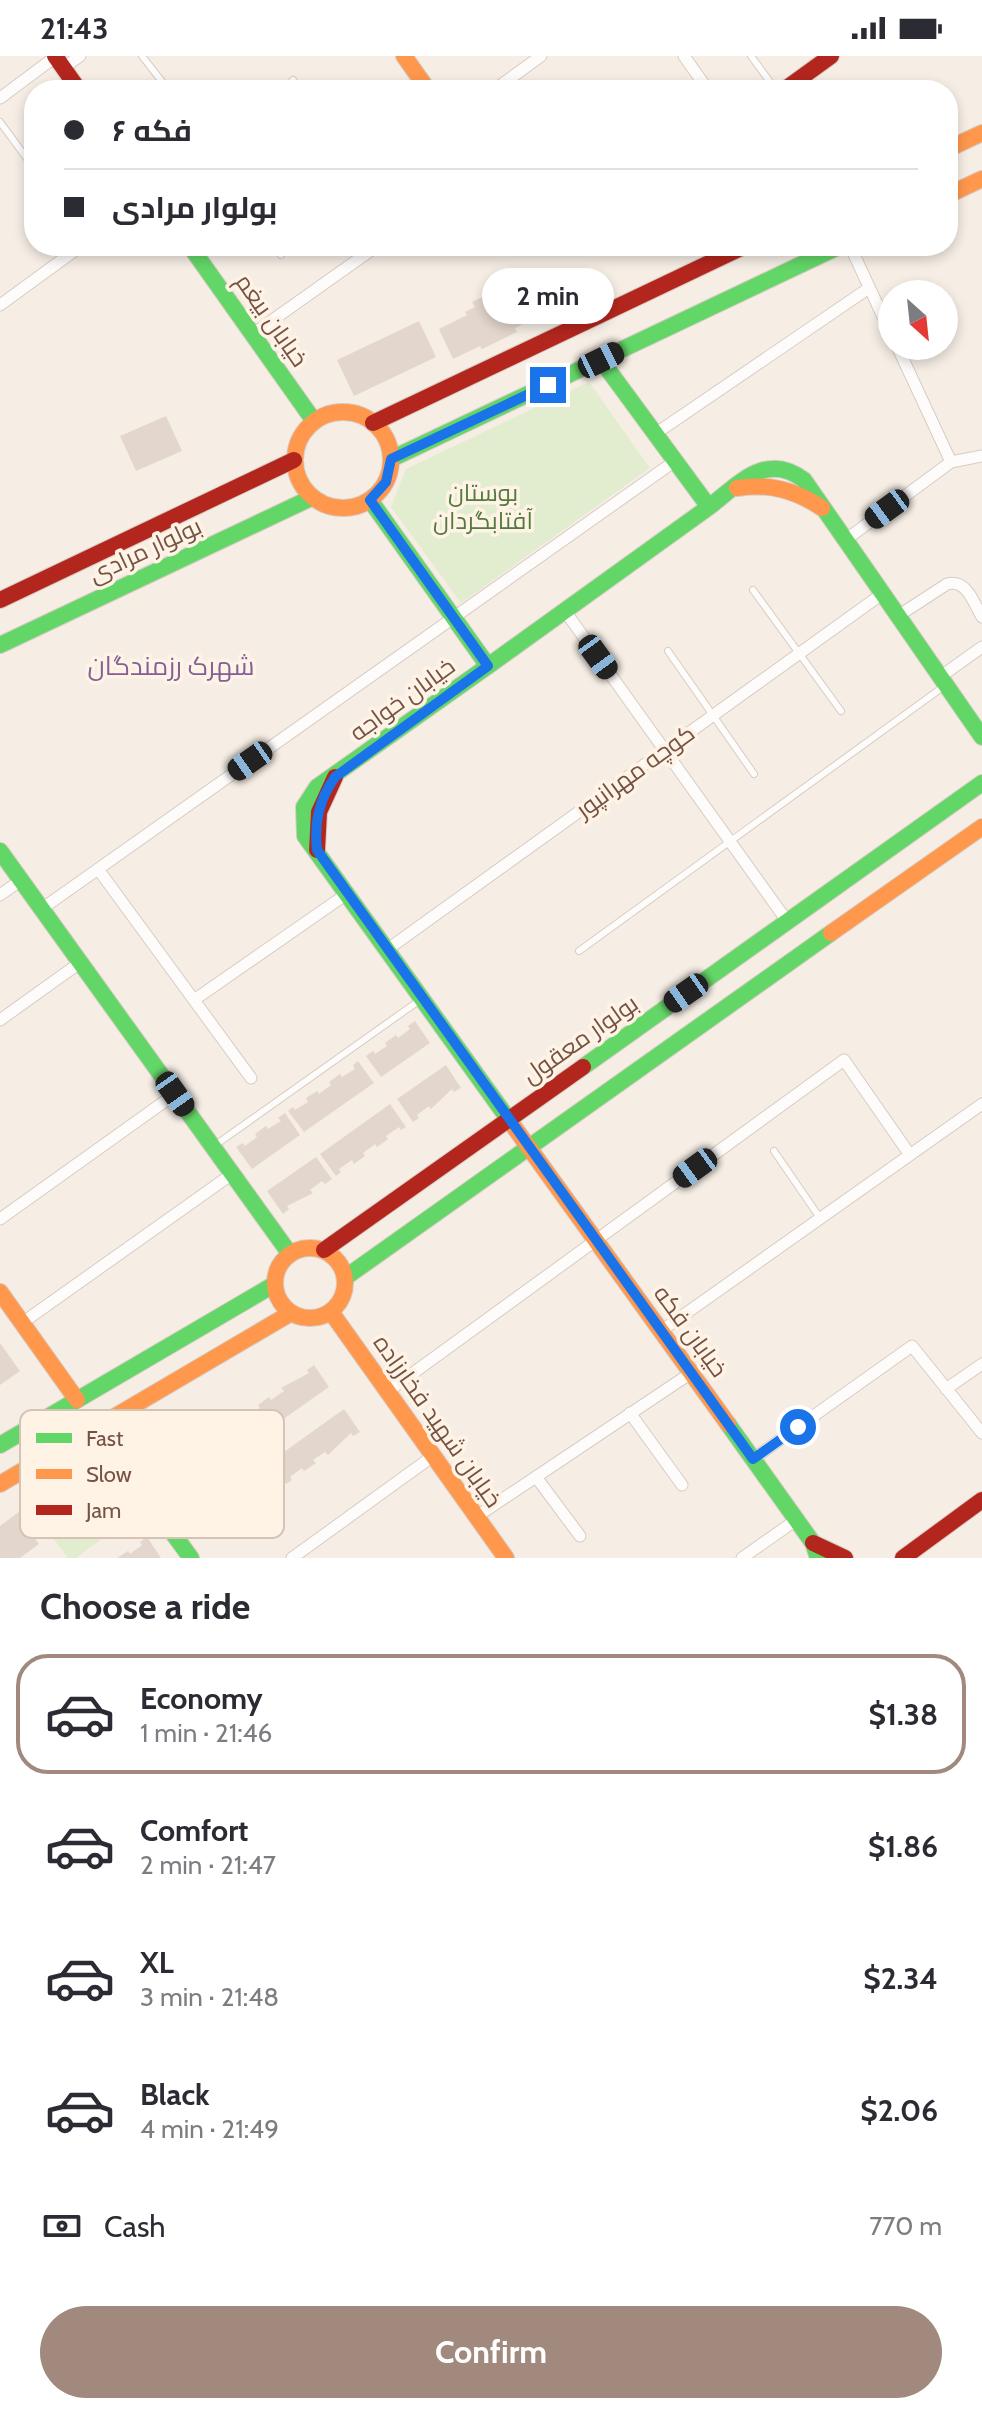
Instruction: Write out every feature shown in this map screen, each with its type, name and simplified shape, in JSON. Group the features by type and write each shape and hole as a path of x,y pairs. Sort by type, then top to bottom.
{"street":[{"path":"27,80 58,60 80,56"},
{"path":"404,56 421,80"},
{"path":"508,80 541,56"},
{"path":"684,56 701,80"},
{"path":"797,80 825,58"},
{"path":"58,60 72,80"},
{"path":"0,98 24,82"},
{"path":"958,144 982,133"},
{"path":"958,190 982,179"},
{"path":"0,305 67,256"},
{"name":"خیابان بیغم","path":"197,256 314,421"},
{"path":"253,334 363,256"},
{"path":"373,423 724,256"},
{"path":"391,459 819,256"},
{"path":"855,256 878,307"},
{"path":"655,434 869,288"},
{"path":"601,360 709,507"},
{"path":"904,360 951,462"},
{"path":"338,412 350,412 373,423 389,445 391,459 386,482 370,500 347,509 322,504 311,498 296,474 294,460 300,438 314,421 338,412"},
{"path":"844,541 951,462 982,456"},
{"name":"بولوار مرادی","path":"0,600 294,460"},
{"path":"43,908 675,461"},
{"path":"488,666 752,473 774,467 796,472 813,487 822,508 844,541 982,737"},
{"name":"بولوار مرادی","path":"0,645 311,498"},
{"name":"خیابان خواجه","path":"370,500 488,666 335,777 318,785 306,799 301,817 305,836 529,1146"},
{"path":"898,616 947,584 956,582 962,584 982,617"},
{"name":"کوچه مهرانپور","path":"388,949 882,594"},
{"path":"565,611 787,921"},
{"path":"943,681 982,647"},
{"name":"بولوار معقول","path":"324,1250 982,783"},
{"path":"346,1277 982,827"},
{"path":"0,851 290,1254"},
{"path":"98,869 251,1078"},
{"path":"0,895 21,880"},
{"path":"194,1000 348,893"},
{"path":"0,1020 81,962"},
{"path":"387,1392 844,1060 910,1155"},
{"path":"0,1219 175,1094"},
{"path":"661,1331 982,1104"},
{"name":"خیابان فکه","path":"529,1146 816,1551"},
{"path":"22,1323 232,1174"},
{"path":"312,1248 324,1250 338,1261 346,1277 340,1303 331,1312 311,1319 291,1313 279,1301 276,1273 290,1254 312,1248"},
{"path":"60,1410 275,1284"},
{"path":"0,1292 77,1400"},
{"name":"خیابان شهید فخارزاده","path":"331,1312 506,1558"},
{"path":"127,1410 291,1313"},
{"path":"753,1459 912,1346 982,1433"},
{"path":"946,1389 982,1364"},
{"path":"476,1517 691,1373"},
{"path":"630,1413 682,1485"},
{"path":"0,1445 20,1433"},
{"path":"292,1558 433,1456"},
{"path":"0,1484 20,1472"},
{"path":"536,1477 580,1536"},
{"path":"900,1557 982,1500"},
{"path":"742,1558 796,1520"},
{"path":"176,1538 191,1558"},
{"path":"816,1551 845,1558"}],"lane":[{"path":"142,56 161,80"},
{"path":"751,56 769,80"},
{"path":"0,122 24,154"},
{"path":"753,590 841,711"},
{"path":"668,651 754,774"},
{"path":"579,951 943,681"},
{"path":"213,1146 423,998"},
{"path":"774,1151 820,1218"}],"green space":[{"name":"بوستان آفتابگردان","path":"589,382 650,468 461,603 391,507 406,469"},
{"path":"53,1538 103,1538 76,1558 68,1558"}],"building":[{"path":"527,285 542,315 515,328 517,332 453,359 439,329 467,315 465,312 475,307 472,302 486,295 488,300 498,295 500,298"},
{"path":"419,321 436,357 354,396 337,360"},
{"path":"166,416 182,451 136,471 120,436"},
{"path":"415,1021 430,1043 381,1077 366,1056 387,1046 385,1043 396,1035 398,1038"},
{"path":"358,1061 374,1083 304,1132 288,1111 308,1102 306,1098 317,1091 319,1094 340,1074 342,1077 355,1069 353,1065"},
{"path":"446,1065 461,1088 454,1092 452,1089 431,1109 429,1106 417,1115 419,1118 413,1122 397,1099"},
{"path":"390,1104 406,1127 401,1130 399,1127 386,1136 388,1139 377,1147 375,1144 354,1164 352,1160 339,1169 341,1172 336,1176 320,1154"},
{"path":"285,1113 300,1135 252,1169 236,1147 243,1143 245,1146 266,1126 268,1129 281,1121 278,1118"},
{"path":"316,1157 332,1179 325,1184 322,1181 310,1190 313,1193 287,1206 289,1209 283,1214 267,1191"},
{"path":"0,1343 20,1371 0,1385"},
{"path":"314,1365 329,1387 284,1419 284,1410 257,1410 260,1408 258,1405 269,1397 271,1400 284,1391 281,1388 309,1373 307,1370"},
{"path":"344,1409 360,1432 353,1436 351,1433 328,1455 325,1452 313,1460 316,1463 304,1471 302,1468 286,1484 284,1452"},
{"path":"20,1511 20,1538 35,1538 39,1544 20,1558 0,1558 0,1526"},
{"path":"148,1538 161,1558 117,1558 128,1551 130,1554 142,1545 140,1542"}],"traffic: fast":[{"path":"197,256 314,421"},
{"path":"391,459 819,256"},
{"path":"601,360 709,507 742,481 765,470 790,472 804,480 982,737"},
{"path":"0,645 311,498"},
{"path":"370,500 488,666 317,787 304,807 305,836 509,1120"},
{"path":"488,666 709,507"},
{"path":"583,1067 982,783"},
{"path":"0,851 290,1254"},
{"path":"346,1277 831,933"},
{"path":"60,1410 275,1284"},
{"path":"728,1424 813,1543 818,1558"},
{"path":"0,1445 20,1433"},
{"path":"176,1538 191,1558"}],"traffic: slow":[{"path":"404,56 421,80"},
{"path":"958,144 982,133"},
{"path":"958,190 982,179"},
{"path":"343,412 361,415 377,426 388,442 391,460 388,478 377,494 361,505 343,508 325,505 309,494 298,478 295,460 298,442 309,426 325,415 343,412"},
{"path":"737,488 760,486 781,489 822,508"},
{"path":"831,933 982,827"},
{"path":"509,1120 728,1424"},
{"path":"303,1248 317,1248 339,1263 345,1283 343,1296 335,1308 317,1318 303,1318 281,1303 275,1290 275,1276 290,1254 303,1248"},
{"path":"0,1292 77,1400"},
{"path":"331,1312 506,1558"},
{"path":"126,1410 291,1313"},
{"path":"0,1484 20,1472"}],"traffic: jam":[{"path":"55,56 72,80"},
{"path":"798,80 831,56"},
{"path":"373,423 724,256"},
{"path":"0,600 294,460"},
{"path":"317,850 319,812 335,777"},
{"path":"324,1250 583,1067"},
{"path":"903,1558 982,1500"},
{"path":"813,1543 845,1558"}],"district":[{"name":"شهرک رزمندگان","path":"171,666"}],"route":[{"path":"548,385 391,459 386,482 370,500 488,666 335,777 320,804 317,850 753,1459 798,1427"}]}
